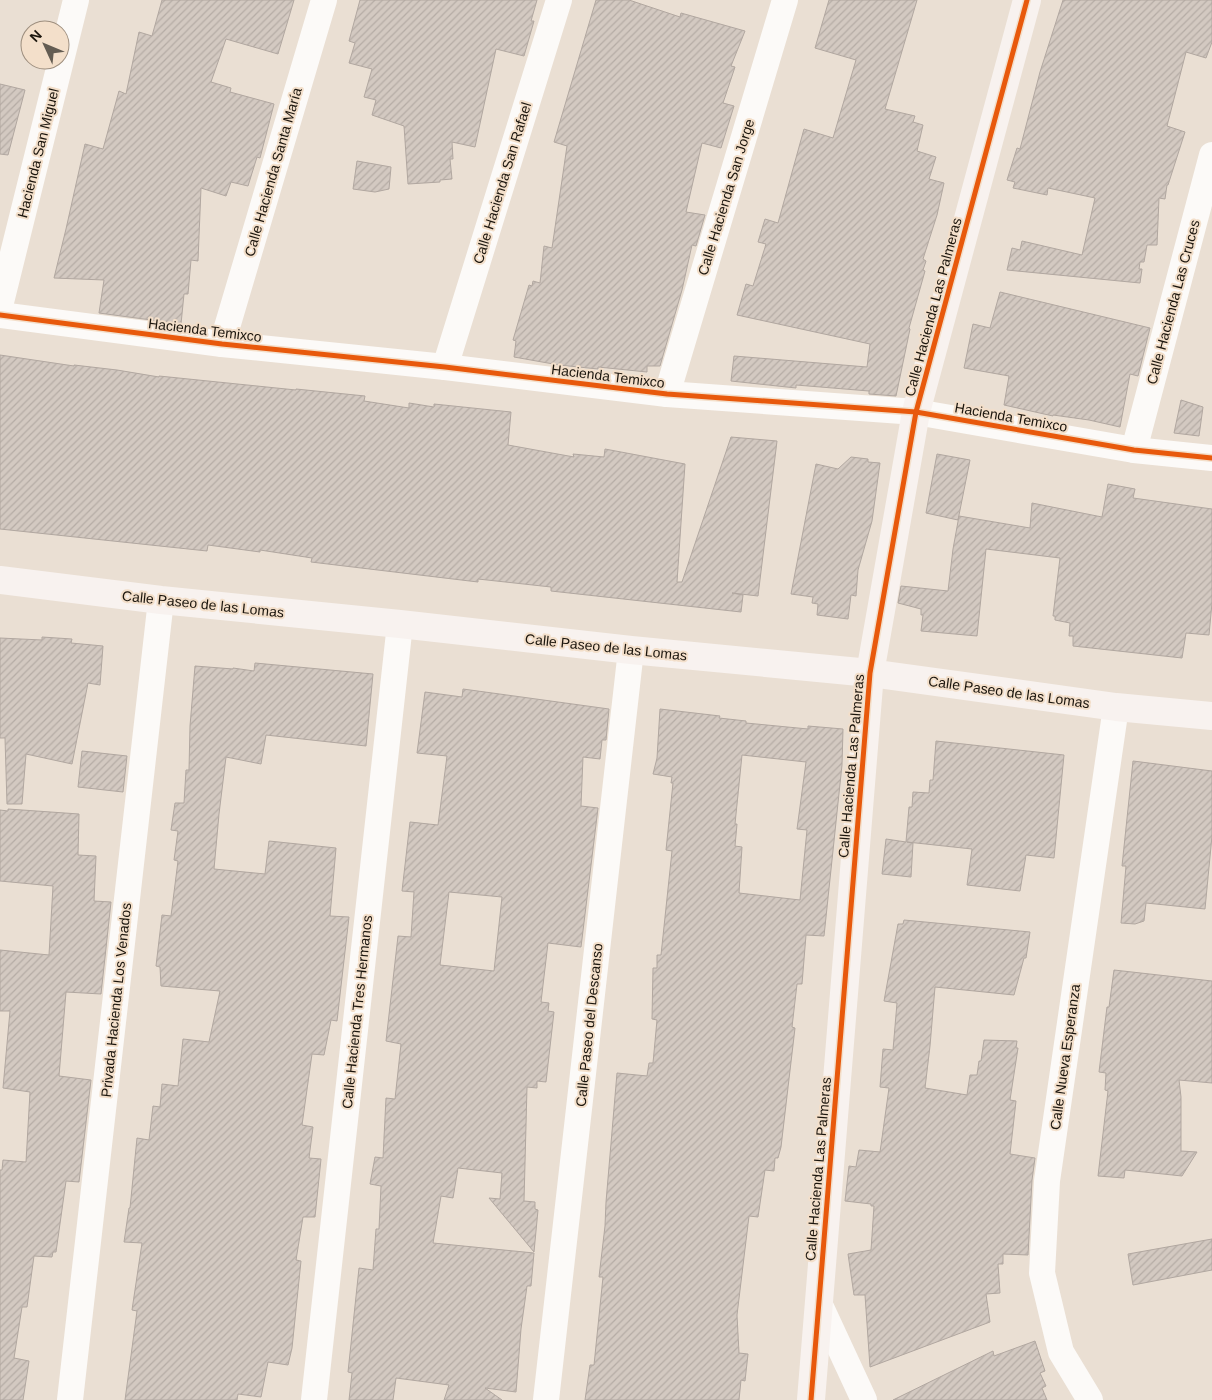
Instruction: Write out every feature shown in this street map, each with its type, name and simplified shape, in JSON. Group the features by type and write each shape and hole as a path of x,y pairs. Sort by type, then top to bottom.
{"street":[{"name":"Hacienda San Miguel","path":"0,306 76,0"},
{"name":"Calle Hacienda Santa María","path":"222,344 324,0"},
{"name":"Calle Hacienda San Rafael","path":"445,367 559,0"},
{"name":"Calle Hacienda San Jorge","path":"667,394 785,0"},
{"name":"Calle Hacienda Las Palmeras","path":"811,1400 870,673 916,412 1027,0"},
{"name":"Calle Hacienda Las Cruces","path":"1134,450 1212,156"},
{"name":"Hacienda Temixco","path":"0,315 222,344 445,367 667,394 916,412 1134,450 1212,458"},
{"name":"Calle Paseo de las Lomas","path":"0,580 161,600 631,650 870,673 1116,707 1212,716"},
{"name":"Privada Hacienda Los Venados","path":"70,1400 161,600"},
{"name":"Calle Hacienda Tres Hermanos","path":"314,1400 400,624"},
{"name":"Calle Paseo del Descanso","path":"546,1400 631,650"},
{"name":"Calle Nueva Esperanza","path":"1090,1400 1061,1352 1042,1273 1048,1181 1116,707"},
{"path":"818,1303 864,1400"}],"building":[{"path":"162,0 294,0 278,54 226,39 211,82 231,88 230,92 274,104 260,158 257,157 248,186 231,182 226,196 201,188 198,261 191,260 188,294 184,294 181,324 99,313 104,280 54,278 85,144 103,149 119,91 126,94 139,32 152,36"},
{"path":"360,0 537,0 531,21 534,21 524,56 496,49 475,147 452,142 453,159 450,159 452,179 440,180 440,182 408,184 404,126 372,115 376,100 364,97 372,69 349,63 355,43 349,41"},
{"path":"596,0 629,0 680,17 681,13 745,31 731,66 735,67 723,103 734,106 721,148 702,143 686,212 705,215 696,246 692,245 682,290 660,366 647,366 647,372 559,365 514,357 516,341 513,340 529,285 532,286 533,281 540,283 544,246 552,248 567,146 554,142"},
{"path":"829,0 917,0 885,109 915,116 913,122 923,125 917,151 936,157 929,179 944,183 937,215 923,259 926,261 923,270 925,271 909,328 896,396 869,394 869,391 796,385 796,388 731,381 734,356 867,367 870,344 737,315 746,284 753,286 766,244 758,242 765,219 778,223 804,129 833,138 856,60 815,48"},
{"path":"1063,0 1212,0 1212,42 1206,58 1186,52 1167,126 1185,132 1167,185 1165,199 1159,198 1157,245 1147,245 1144,262 1140,262 1139,269 1142,269 1140,283 1007,270 1012,248 1020,250 1022,241 1082,255 1095,198 1048,188 1047,195 1013,188 1015,182 1007,180 1017,148 1020,149 1040,72"},
{"path":"0,84 25,90 8,155 0,154"},
{"path":"357,161 391,167 389,189 375,192 353,189"},
{"path":"1000,292 1150,328 1138,376 1130,374 1120,427 1089,420 1053,416 1004,405 1009,376 964,368 973,324 990,328"},
{"path":"0,355 159,377 365,396 364,401 409,408 409,403 434,407 434,404 511,412 508,445 574,457 573,454 604,457 605,449 685,464 677,582 682,582 731,437 777,441 758,596 732,593 743,595 741,612 551,591 551,587 478,579 478,582 311,562 312,558 260,550 260,552 208,545 207,551 0,529"},
{"path":"1181,400 1203,407 1199,436 1174,433"},
{"path":"937,454 970,460 958,520 926,513"},
{"path":"851,457 880,463 872,521 858,570 856,596 851,595 848,619 817,615 818,604 812,603 813,597 791,594 816,464 838,469"},
{"path":"1108,484 1135,489 1133,498 1212,509 1212,603 1209,635 1186,633 1182,658 1073,646 1073,636 1069,636 1070,623 1055,620 1055,616 1053,616 1060,558 986,549 977,636 921,631 923,615 921,615 921,609 898,603 901,586 948,591 959,516 1030,528 1032,503 1102,517"},
{"path":"42,637 72,639 71,643 103,646 100,685 88,683 72,764 26,754 22,804 7,804 5,738 0,738 0,638 42,640"},
{"path":"255,663 373,674 366,746 266,735 261,764 226,757 219,814 214,869 265,874 269,841 336,848 330,916 349,917 337,1021 331,1020 324,1055 312,1054 302,1125 313,1127 309,1158 321,1159 315,1217 303,1217 296,1260 301,1261 292,1348 288,1365 268,1362 261,1397 238,1394 237,1400 125,1400 137,1311 132,1310 142,1243 124,1242 130,1208 137,1138 149,1140 153,1106 160,1107 162,1084 178,1086 183,1039 209,1042 220,991 161,986 160,967 156,966 162,915 171,916 178,861 174,860 178,831 171,830 175,803 184,803 186,770 189,770 190,726 195,666 254,671"},
{"path":"463,689 609,709 606,740 602,740 600,759 583,757 581,806 598,808 581,947 548,943 541,1002 549,1003 548,1011 554,1012 546,1082 537,1081 537,1088 527,1087 524,1201 535,1202 535,1209 538,1210 534,1252 489,1198 500,1199 502,1173 458,1168 453,1198 441,1196 433,1243 534,1253 531,1286 527,1286 521,1329 516,1392 485,1388 502,1400 444,1400 449,1385 396,1378 393,1400 349,1400 352,1373 348,1372 359,1268 373,1270 376,1229 379,1229 381,1186 370,1184 375,1157 383,1158 386,1098 395,1099 401,1044 386,1041 398,936 411,937 414,892 402,891 410,822 438,825 447,756 417,753 425,692 462,697","holes":["449,892 502,897 494,971 440,965"]},
{"path":"660,709 720,716 719,718 746,721 746,723 808,729 808,726 843,729 842,765 824,936 806,935 802,984 797,984 792,1027 795,1028 781,1147 778,1158 775,1158 774,1171 765,1170 758,1217 749,1216 737,1315 739,1353 748,1354 745,1381 741,1380 739,1400 585,1400 590,1365 594,1365 603,1277 599,1277 617,1073 647,1076 649,1063 653,1063 657,1020 652,1019 653,968 657,968 657,955 661,955 672,851 666,850 673,783 671,783 672,777 653,774 657,758","holes":["742,755 806,762 797,829 807,830 800,900 739,893 742,847 735,846 737,824 735,824"]},
{"path":"936,741 1064,755 1054,858 1026,855 1020,891 967,885 972,849 907,842 913,843 911,877 882,874 886,839 906,842 909,807 912,807 913,792 929,793 930,780 933,780"},
{"path":"82,751 127,756 123,792 78,787"},
{"path":"1133,761 1212,771 1212,836 1205,909 1146,903 1144,921 1135,924 1121,923 1126,866 1122,866"},
{"path":"8,809 79,814 78,855 96,856 94,901 111,902 101,994 66,992 59,1076 91,1080 79,1182 66,1181 56,1252 53,1252 52,1257 34,1256 27,1307 22,1307 14,1358 29,1361 23,1400 0,1400 0,1170 2,1170 3,1160 26,1162 30,1092 3,1088 10,1011 0,1011 0,950 49,955 53,886 0,881 0,810 8,811"},
{"path":"904,920 1030,932 1026,958 1024,958 1014,995 935,987 925,1088 967,1095 970,1075 977,1075 984,1040 1017,1041 1016,1048 1018,1048 1010,1100 1016,1101 1010,1154 1035,1158 1028,1255 1003,1254 1003,1264 998,1264 1000,1293 986,1294 990,1322 870,1367 865,1295 854,1295 848,1254 871,1250 874,1206 845,1201 849,1166 856,1167 859,1150 880,1152 889,1088 880,1087 883,1049 893,1050 897,1003 884,1001 898,924 903,924"},
{"path":"1114,970 1212,981 1212,1083 1179,1080 1181,1097 1181,1151 1197,1152 1182,1176 1125,1170 1124,1178 1098,1176 1108,1091 1105,1090 1106,1073 1099,1072 1107,1007 1109,1007"},
{"path":"1212,1239 1212,1270 1133,1285 1128,1254"},
{"path":"1035,1341 1045,1371 1040,1373 1046,1386 1042,1388 1047,1400 893,1400 993,1351 994,1356"}],"cycle path":[{"path":"811,1400 870,673 916,412 1027,0"},
{"path":"0,315 222,344 445,367 667,394 916,412 1134,450 1212,458"}]}
